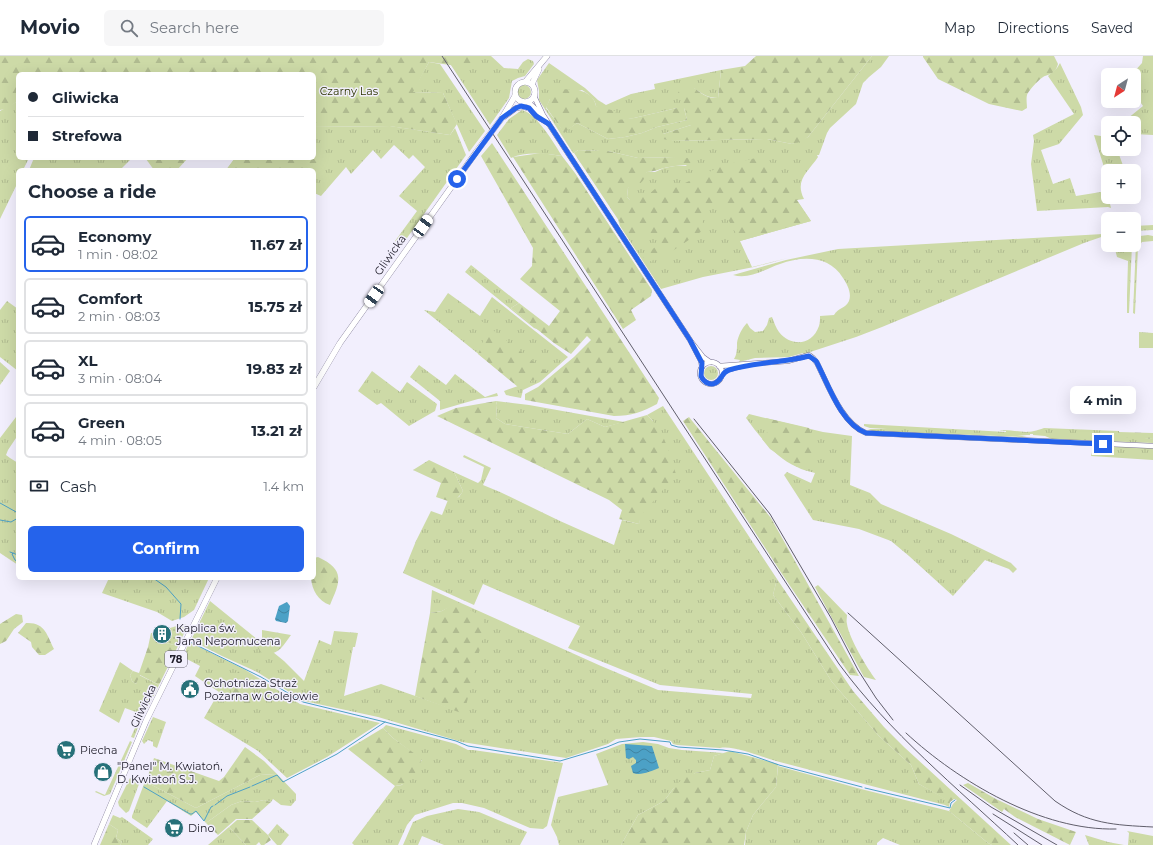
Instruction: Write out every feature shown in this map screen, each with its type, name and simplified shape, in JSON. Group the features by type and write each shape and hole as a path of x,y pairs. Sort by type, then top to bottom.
{"main road":[{"path":"532,84 547,56"},
{"path":"526,81 532,84 535,90 534,96 528,102 520,101 515,96 514,91 517,85 526,81 541,65"},
{"name":"Gliwicka","path":"502,118 515,96"},
{"name":"Gliwicka","path":"316,384 340,343 477,152 512,106 520,101"},
{"name":"Gliwicka","path":"94,845 146,721 216,580"}],"street":[{"path":"534,96 543,116"},
{"path":"528,102 549,124 690,340 703,357 719,366 722,374"},
{"path":"502,118 518,107 524,107 530,109 536,116 549,124"},
{"path":"690,340 701,361 701,377 708,383 716,382 727,370 749,364"},
{"path":"719,366 788,361 811,356 817,363 844,414 855,427 866,433 1153,446"},
{"path":"702,367 711,362"}],"green space":[{"name":"Czarny Las","path":"0,56 475,56 471,68 429,62 413,92 443,93 457,124 450,135 389,126 316,127 316,72 16,72 16,102 6,109 0,110"},
{"path":"451,56 491,56 504,68 518,69 523,62 528,59 533,61 534,64 525,76 512,81 509,98 490,125 447,59"},
{"path":"756,56 872,56 808,137 802,141 792,144 767,139 673,141 663,139 663,134 691,125 691,120 678,93 683,83 691,86 702,94 712,98 718,98 721,70 745,66"},
{"path":"872,56 889,56 881,67 863,83 856,104 830,128 819,155 817,155 818,157 804,176 801,192 804,199 797,200 811,221 740,241 752,267 788,258 754,267 703,277 661,289 620,226 618,220 630,200 627,197 628,188 647,172 655,172 664,168 675,166 687,166 674,157 638,158 608,151 578,150 573,153 539,100 537,80 549,63 585,88 606,105 631,94 655,89 654,84 721,70 718,98 705,95 694,88 691,125 663,134 673,141 767,139 792,144 808,137","holes":["582,90 593,98 596,106 617,121 677,108 684,108 687,120 657,127 642,133 608,139 577,123 564,132 546,108 550,99"]},
{"path":"923,56 1054,56 1058,64 1055,71 1043,77 1030,90 1027,95 1027,108 1022,111 989,104 938,79"},
{"path":"1143,56 1153,56 1153,135 1141,134 1141,116 1131,116 1143,106 1141,103 1141,68 1137,68 1142,63"},
{"path":"429,62 440,64 485,131 469,152 443,93 412,92"},
{"path":"1060,63 1081,107 1083,115 1059,144 1041,150 1053,184 1070,178 1076,196 1101,192 1101,204 1110,204 1111,208 1037,211 1031,164 1034,141 1033,135 1074,114 1048,76"},
{"path":"524,85 529,87 531,92 529,97 524,99 519,97 517,92 519,87"},
{"path":"551,89 578,90 584,92 590,95 596,106 615,111 617,120 634,118 677,108 684,108 687,120 657,127 642,133 608,139 577,123 564,133 546,107 550,99"},
{"path":"16,102 16,160 28,160 24,168 16,168 16,186 0,219 0,111"},
{"path":"522,110 528,113 539,123 562,156 523,154 511,158 497,135 509,119"},
{"path":"522,115 528,117 542,135 523,134 516,132 513,129 517,120"},
{"path":"390,126 450,135 455,128 466,155 402,245 395,241 417,211 399,196 425,167 413,155 409,159 394,145 381,159 373,150 351,174 346,167 321,196 316,194 316,168 228,168 234,160 316,160 316,127"},
{"path":"1094,135 1101,136 1101,156 1120,156 1122,164 1103,164"},
{"path":"492,143 659,398 657,404 637,413 614,416 525,400 525,394 538,387 574,357 591,340 587,336 571,354 554,343 511,308 519,303 549,326 560,311 520,279 532,266 533,248 481,156"},
{"path":"578,150 608,151 638,158 689,158 694,161 693,164 672,166 647,172 644,179 640,183 628,188 627,197 630,200 648,195 656,188 672,189 724,165 756,158 768,159 811,221 740,241 717,199 703,220 702,231 671,252 649,262 643,257 660,243 659,235 627,233 574,153"},
{"path":"541,153 562,156 575,173 652,290 651,296 631,310 636,320 623,329 513,157"},
{"path":"316,156 328,158 316,176 316,168 228,168 234,160 316,160"},
{"path":"33,160 130,160 122,168 30,168"},
{"path":"147,160 186,160 179,168 153,168"},
{"path":"1153,225 1153,230 1141,231 1141,226"},
{"path":"1101,234 1101,237 856,337 804,354 789,357 755,358 739,362 740,360 734,359 737,350 738,338 747,323 755,332 763,331 769,318 772,317 778,330 784,337 795,342 806,341 816,333 820,316 834,315 848,303 850,295 846,283 837,270 823,261 814,259 788,261 751,275 733,275 786,260 838,249"},
{"path":"1141,236 1153,236 1153,241 1141,243"},
{"path":"1116,252 1132,252 1129,313 1127,313 1128,261 1117,257"},
{"path":"1136,252 1138,252 1135,314 1133,313"},
{"path":"471,265 519,303 511,308 539,330 534,328 465,272"},
{"path":"448,293 480,316 492,297 568,357 540,382 523,390 521,398 506,395 504,391 518,386 424,310 435,312"},
{"path":"7,301 16,308 16,369 0,357 0,310"},
{"path":"479,319 548,373 518,387 478,354 483,341"},
{"path":"1139,332 1153,333 1153,348 1139,348"},
{"path":"0,362 10,371 0,385"},
{"path":"419,365 446,385 455,374 485,397 497,393 498,396 478,399 440,410 440,401 410,377"},
{"path":"711,366 716,368 718,373 716,378 711,380 706,378 704,373 706,368"},
{"path":"372,371 400,392 407,382 437,404 435,411 409,426 381,403 377,405 358,391"},
{"path":"496,401 529,405 624,422 605,427 587,419 568,434 505,424 496,418"},
{"path":"496,401 496,418 505,424 568,434 587,419 605,427 647,415 662,436 676,474 641,516 639,524 619,519 622,510 609,500 437,416 456,408"},
{"path":"663,406 777,579 773,595 801,632 832,682 879,736 911,765 919,784 946,799 945,805 776,761 733,748 677,745 673,744 671,741 654,737 616,739 608,744 566,758 462,742 378,717 304,701 257,672 191,640 210,601 284,661 304,681 319,640 331,645 334,631 358,633 355,647 353,647 344,696 381,684 464,713 457,603 442,611 430,613 432,590 658,690 751,698 752,694 660,685 568,648 580,626 483,584 474,605 403,573 416,541 431,511 442,515 448,500 459,497 463,491 454,472 478,483 481,480 484,467 463,457 464,455 491,468 483,485 614,545 622,520 639,524 653,421 647,415"},
{"path":"749,414 823,432 852,436 850,485 870,493 881,504 951,534 1011,563 1017,569 1013,573 1009,569 985,560 953,596 891,541 859,529 813,520 784,475 787,472 811,483 815,473 789,463 775,452 762,439 746,418"},
{"path":"16,417 16,438 6,455 16,462 16,564 0,553 0,438"},
{"path":"689,417 771,518 859,676 850,675 782,574 683,421"},
{"path":"766,418 809,428 815,447 815,452 813,455 797,467 770,449 762,439 767,432 768,427"},
{"path":"864,424 1006,432 999,430 1031,432 1044,428 1119,431 1119,435 1153,439 1153,443 1052,439 1033,434 1017,435 1027,436 1022,437 873,431 868,429 887,429 870,428 864,426"},
{"path":"1119,432 1153,433 1153,439 1121,437"},
{"path":"1094,445 1153,448 1153,460 1091,456"},
{"path":"429,460 454,472 463,491 457,498 448,501 436,497 441,483 413,470"},
{"path":"318,557 327,562 337,572 338,583 330,605 322,601 314,591 312,580 316,580 316,558"},
{"path":"777,579 853,691 884,727 1011,845 992,845 988,843 949,811 957,800 954,799 950,802 949,807 945,805 945,799 919,784 911,765 879,736 832,682 801,632 773,595"},
{"path":"108,580 208,580 194,610 184,617 172,621 157,612 102,593"},
{"path":"818,585 847,615 848,630 851,637 863,661 876,680 864,677 815,587"},
{"path":"456,602 484,618 484,632 464,714 415,696 430,613 442,611"},
{"path":"16,614 22,615 23,622 14,629 6,641 0,644 0,624"},
{"path":"26,623 32,623 41,627 47,634 54,649 45,655 39,655 32,647 31,642 18,633"},
{"path":"183,624 187,627 178,646 158,641 154,633"},
{"path":"262,630 291,635 279,650 272,654 261,653 255,644 239,637 262,641"},
{"path":"151,633 154,633 158,641 178,646 159,685 140,675 136,684 132,681 130,675 133,671 139,673"},
{"path":"189,642 244,669 300,704 380,723 327,757 287,778 258,751 204,718 219,692 195,676 200,666 183,657"},
{"path":"120,662 133,671 130,675 132,681 136,684 139,675 159,685 141,719 134,738 131,737 141,714 125,708 119,723 99,711"},
{"path":"241,670 248,674 247,685 257,697 246,708 240,708 232,700 232,687 235,675"},
{"path":"153,717 166,722 157,748 153,746 153,742 148,740 144,744 142,741"},
{"path":"386,725 456,744 468,750 563,763 547,826 543,829 530,828 484,808 462,803 453,803 415,815 407,825 398,845 354,845 352,843 395,786 402,785 422,760 393,738 383,728"},
{"path":"383,728 393,738 422,759 410,781 401,785 395,786 348,749"},
{"path":"130,741 132,742 110,794 104,796 95,792 96,791 105,795"},
{"path":"643,742 682,750 724,753 714,756 710,770 695,773 673,789 664,801 638,815 621,845 559,845 551,825 558,797 608,785 596,754 622,744"},
{"path":"245,747 264,761 277,774 260,775 196,808 146,782 154,758 219,781 224,777"},
{"path":"730,751 778,764 776,787 753,815 746,832 744,845 621,845 638,815 664,801 683,778 695,773 710,770 714,756"},
{"path":"778,766 949,811 992,845 900,845 883,838 877,843 877,845 745,845 746,832 753,815 776,787"},
{"path":"277,774 296,794 296,800 291,806 281,805 273,799 271,802 264,800 255,802 242,801 231,805 206,823 196,812 191,816 167,801 147,828 132,818 146,782 196,808 260,775"},
{"path":"130,778 139,784 129,811 126,813 119,806 118,802"},
{"path":"968,783 996,799 1038,819 1076,832 1070,845 1015,817 1004,809 1002,812 963,785"},
{"path":"264,800 271,802 252,819 236,819 218,835 206,823 231,805 242,801 255,802"},
{"path":"458,809 479,812 527,832 520,845 444,845 422,836 418,845 403,845 413,822 427,816"},
{"path":"113,815 120,818 122,817 153,839 148,845 120,845 122,842 116,838 118,830 109,824"},
{"path":"237,820 252,820 268,835 271,840 264,845 261,845 259,842 256,845 246,845 229,827"},
{"path":"109,824 118,830 116,838 122,842 120,845 100,845"},
{"path":"277,824 289,835 281,845 277,845 268,835"},
{"path":"229,827 246,845 208,845"},
{"path":"1127,831 1153,836 1153,845 1128,845 1129,833"},
{"path":"1085,835 1108,842 1124,845 1089,845"}],"water":[{"path":"287,602 290,606 288,621 286,623 276,621 275,619 279,606"},
{"path":"625,744 652,746 659,768 643,774 633,773 631,766 636,763 636,760 633,757 629,759 626,758"}],"waterway":[{"path":"0,503 16,512"},
{"path":"0,520 11,522 16,519"},
{"path":"10,552 16,554"},
{"path":"13,553 12,554 16,561"},
{"path":"156,580 166,587 181,604 180,619"},
{"path":"190,642 261,677 303,702 385,722 456,741 468,746 560,761 619,742 640,739 670,742 671,745 678,747 723,750 748,754 779,765 862,787"},
{"path":"252,786 277,775 283,782 337,754 385,722"},
{"path":"144,787 190,814 196,811 204,821 211,807 213,806"},
{"path":"215,805 227,796 250,787"},
{"path":"865,788 950,808 951,803 955,800"}],"railway":[{"path":"442,56 839,664 880,713 924,759 1018,845"},
{"path":"694,419 770,514 831,618 858,670 876,698 893,720"},
{"path":"848,613 1055,801 1067,809 1090,819 1114,824 1153,827"},
{"path":"906,733 951,769 1003,800 1059,822 1088,827 1116,829"},
{"path":"960,785 991,807 1057,845"},
{"path":"993,814 1042,845"},
{"path":"1014,833 1028,845"}],"place":[{"name":"Kaplica św. Jana Nepomucena","path":"162,634"},
{"name":"Ochotnicza Straż Pożarna w Golejowie","path":"190,689"},
{"name":"Piecha","path":"66,750"},
{"name":"\"Panel\" M. Kwiatoń, D. Kwiatoń S.J.","path":"103,772"},
{"name":"Dino","path":"174,828"}],"route":[{"path":"457,179 502,118 521,106 532,110 536,116 549,124 690,340 702,363 701,376 706,382 712,384 720,379 725,371 749,364 788,361 809,356 816,361 845,416 855,427 866,433 1103,444"}]}
